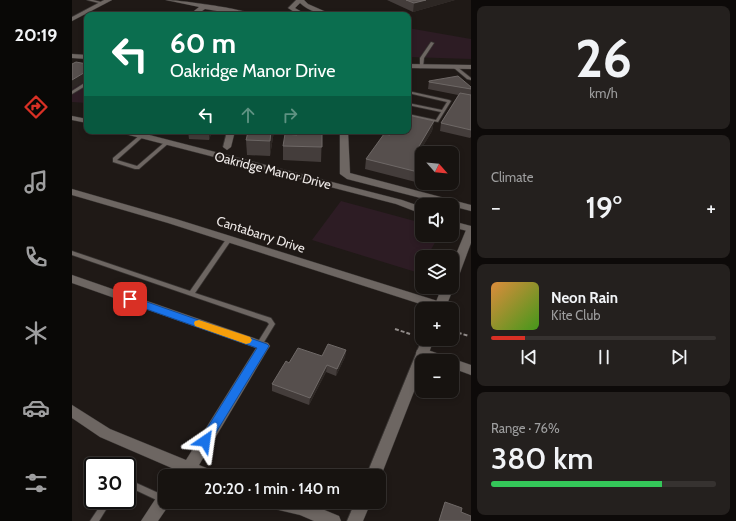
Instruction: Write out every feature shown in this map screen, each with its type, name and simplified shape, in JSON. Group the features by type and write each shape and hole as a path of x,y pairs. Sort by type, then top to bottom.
{"street":[{"path":"169,0 236,12"},
{"path":"297,12 291,8 301,0 306,5 323,12"},
{"path":"86,12 106,2"},
{"path":"196,12 205,6"},
{"path":"72,19 84,13"},
{"path":"72,56 84,56"},
{"path":"411,66 471,67"},
{"path":"72,118 84,121"},
{"name":"Oakridge Manor Drive","path":"135,134 399,202 415,208"},
{"path":"227,148 230,134"},
{"path":"344,134 345,174 350,177 471,208"},
{"name":"Cantabarry Drive","path":"72,192 229,239 422,302"},
{"path":"459,226 471,230 459,260"},
{"path":"72,279 264,346 185,469"},
{"path":"377,469 425,346"},
{"path":"459,366 471,370"},
{"path":"72,411 105,433 182,469"},
{"path":"150,521 158,508"},
{"path":"304,509 334,521"},
{"path":"355,521 360,509"}],"lane":[{"path":"88,0 106,2"},
{"path":"421,67 422,58 432,43"},
{"path":"455,67 471,79"},
{"path":"72,93 84,85"},
{"path":"411,93 449,101 437,121 411,116"},
{"path":"411,105 443,111"},
{"path":"142,136 115,159 115,161 136,168 139,167 168,142"},
{"path":"192,294 229,239"},
{"path":"72,253 269,320 272,324 259,345"},
{"path":"136,486 158,495"},
{"path":"94,521 102,509"}],"path":[{"path":"394,329 410,334"},
{"path":"459,333 469,336"}],"shaded area":[{"path":"411,29 471,39 471,59 411,57"},
{"path":"72,66 84,66 84,103 72,102"},
{"path":"341,201 415,221 415,242 435,242 431,250 415,250 415,272 312,240"}],"building":[{"path":"406,0 426,0 414,3"},
{"path":"76,62 84,63 84,73 72,80 72,64"},
{"path":"458,76 471,87 471,89 429,82 429,81"},
{"path":"460,93 471,95 471,130 441,123"},
{"path":"411,116 434,121 419,146 415,146 415,171 366,159 384,134 411,134"},
{"path":"248,134 271,134 270,141 246,140"},
{"path":"285,134 322,134 322,147 283,146"},
{"path":"328,344 346,350 337,369 327,365 310,398 272,384 286,361 289,363 298,348 322,356"},
{"path":"445,502 462,508 461,512 471,516 471,521 439,521"}],"slow traffic":[{"path":"199,323 246,340"}],"route":[{"path":"130,299 264,346 205,441"}]}
